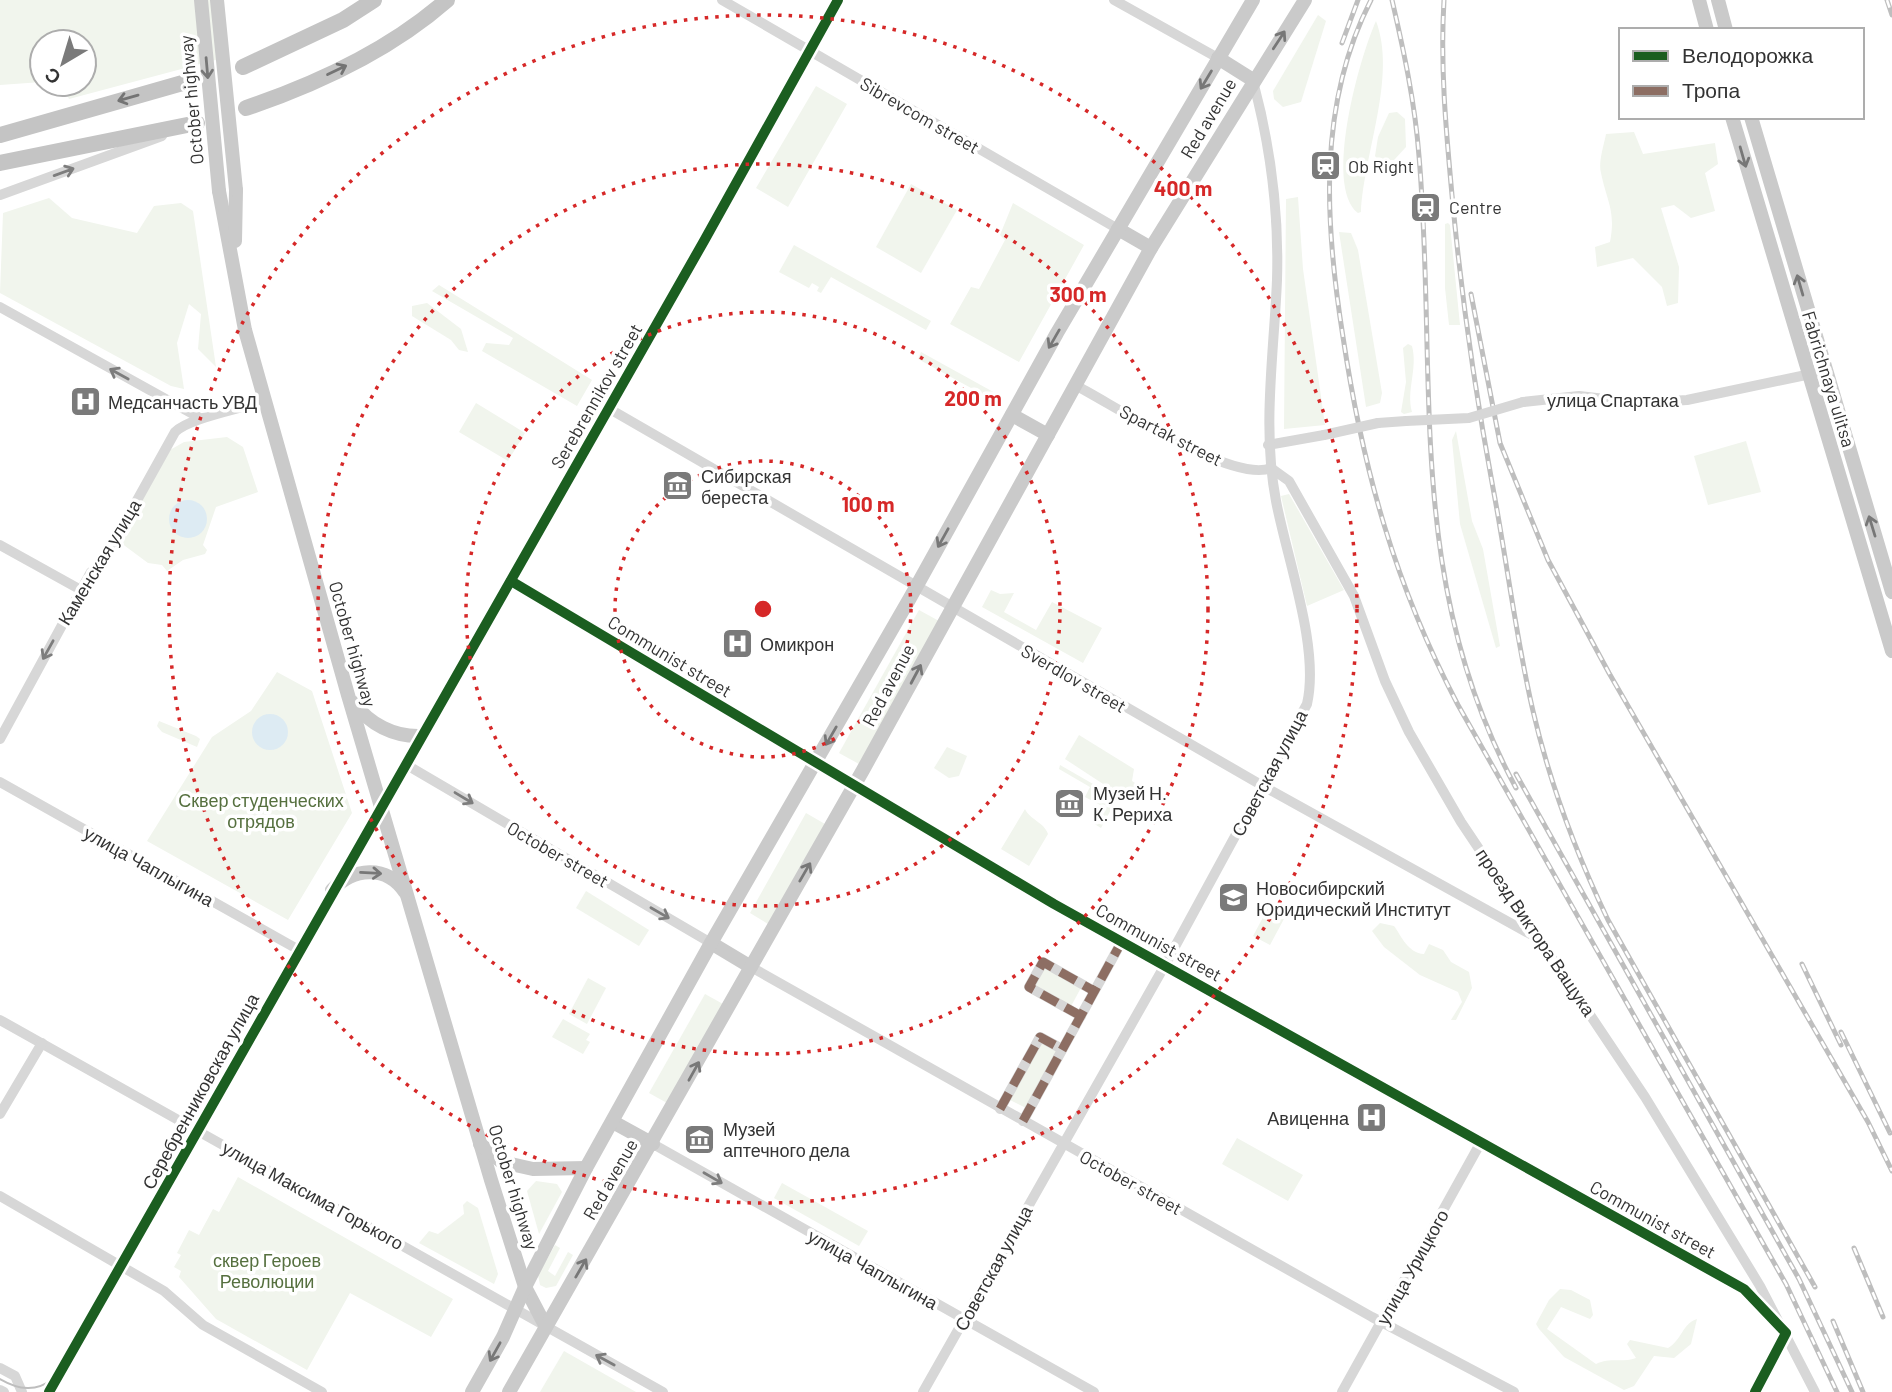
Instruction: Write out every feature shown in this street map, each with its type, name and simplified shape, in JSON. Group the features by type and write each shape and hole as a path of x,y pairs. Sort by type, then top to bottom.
{"highway":[{"path":"243,67 343,20 374,0"},
{"path":"246,108 295,91 371,53 447,0"},
{"path":"0,135 193,80"},
{"path":"0,163 197,123"}],"main road":[{"name":"October highway","path":"201,0 219,191 244,330 480,1144 525,1287 547,1327"},
{"path":"217,0 236,190 235,274"},
{"name":"Red avenue","path":"472,1392 586,1168 614,1122 711,943 1118,229 1254,0"},
{"name":"Red avenue","path":"509,1392 653,1144 854,787 1151,248 1305,0"},
{"path":"1699,0 1706,28"},
{"path":"1718,0 1725,28"},
{"path":"1218,58 1253,80"},
{"name":"Fabrichnaya ulitsa","path":"1733,119 1892,651"},
{"name":"Fabrichnaya ulitsa","path":"1752,119 1892,592"},
{"path":"1118,229 1151,248"},
{"path":"1012,415 1048,435"},
{"path":"348,695 361,714 376,725 411,736 421,736"},
{"path":"332,890 343,878 371,871 387,875 399,883 407,895"},
{"path":"711,943 751,967"},
{"path":"614,1122 653,1144"},
{"path":"480,1144 502,1163 533,1169 586,1168"}],"street":[{"name":"Sibrevcom street","path":"722,0 1118,229"},
{"name":"Serebrennikov street","path":"380,806 511,581 838,0"},
{"path":"1114,0 1218,58"},
{"name":"Советская улица","path":"923,1392 1165,965 1307,704 1311,671 1271,468 1269,445 1277,263 1273,184 1262,112 1253,80"},
{"path":"0,195 197,123"},
{"path":"0,307 200,418"},
{"name":"улица Спартака","path":"1269,445 1378,424 1469,418 1523,402 1579,396 1640,403 1687,400 1825,371"},
{"name":"Spartak street","path":"1075,385 1214,461 1259,473 1271,468"},
{"name":"Каменская улица","path":"0,738 91,572 102,565 169,440 182,426 200,418 231,412 263,401"},
{"name":"Sverdlov street","path":"608,408 1262,786 1544,942"},
{"name":"проезд Виктора Ващука","path":"1271,468 1289,481 1354,596 1385,681 1415,743 1461,822 1544,942 1645,1097 1786,1334 1815,1392"},
{"path":"0,545 81,590"},
{"name":"Communist street","path":"511,581 854,787 1122,941 1744,1289 1786,1334"},
{"name":"October street","path":"405,764 711,943"},
{"name":"улица Чаплыгина","path":"0,782 299,950"},
{"name":"Серебренниковская улица","path":"49,1392 123,1266 380,806"},
{"path":"1023,1121 1122,941"},
{"path":"1081,1016 1029,987 1033,979 1042,962 1094,991"},
{"name":"October street","path":"751,967 1381,1322 1514,1392"},
{"name":"улица Максима Горького","path":"0,1020 547,1327"},
{"path":"1000,1109 1040,1038 1062,1049"},
{"path":"0,1114 42,1043"},
{"name":"улица Урицкого","path":"1342,1392 1481,1142"},
{"name":"улица Чаплыгина","path":"653,1144 1094,1392"},
{"path":"0,1196 164,1291 203,1325 321,1392"},
{"path":"547,1327 663,1392"},
{"path":"1755,1392 1786,1334"},
{"path":"0,1367 15,1376 22,1392"}],"green space":[{"path":"0,0 214,0 219,59 98,91 98,28 28,28 28,83 0,85"},
{"path":"1318,15 1326,21 1301,102 1283,107 1274,99 1273,91"},
{"path":"1376,21 1382,43 1381,90 1361,212 1358,213 1348,198 1344,177 1344,150 1354,90"},
{"path":"816,86 847,104 788,207 756,188"},
{"path":"1397,112 1405,119 1406,147 1394,160 1378,160 1375,156 1378,137 1389,113"},
{"path":"1634,132 1643,154 1715,143 1718,164 1705,173 1715,211 1691,218 1674,205 1661,208 1679,267 1678,303 1667,306 1662,287 1633,258 1597,267 1595,247 1610,242 1612,231 1611,214 1600,169 1606,134"},
{"path":"911,184 957,210 921,273 876,247"},
{"path":"1298,197 1303,269 1325,425 1284,429 1286,199"},
{"path":"49,198 72,218 137,233 154,206 181,203 193,211 216,367 198,349 201,314 189,304 177,343 184,389 171,386 0,293 3,213"},
{"path":"1013,203 1084,245 1019,362 950,324 971,287 979,289 1005,240 1000,235"},
{"path":"1448,223 1460,325 1449,325 1445,288 1445,224"},
{"path":"1339,232 1351,233 1358,250 1382,393 1380,403 1366,407"},
{"path":"794,245 931,321 926,330 831,277 821,293 817,291 819,287 812,283 809,288 779,272"},
{"path":"439,285 592,380 577,406 482,351 486,343 509,345 513,338 432,291"},
{"path":"427,303 461,329 468,352 459,350 451,340 412,316 412,306"},
{"path":"1408,344 1412,346 1413,355 1410,396 1412,412 1404,414 1401,412 1406,382 1403,348"},
{"path":"921,352 997,394 993,400 918,359"},
{"path":"476,403 525,433 508,461 459,432"},
{"path":"1456,431 1472,521 1483,549 1500,646 1496,648 1460,524 1452,440"},
{"path":"227,437 243,447 258,492 216,507 203,545 207,550 205,554 183,560 167,571 162,565 148,563 121,543 163,454 184,442"},
{"path":"1746,441 1761,492 1708,505 1694,456"},
{"path":"1289,494 1344,590 1307,606 1281,496"},
{"path":"991,590 1000,594 1014,593 1004,612 1036,630 1052,602 1102,628 1083,663 982,607"},
{"path":"919,610 939,621 859,764 839,753"},
{"name":"Сквер студенческих отрядов","path":"277,672 312,691 352,813 288,920 147,841 212,737 251,711"},
{"path":"159,721 196,736 200,739 197,747 162,732 157,726"},
{"path":"1079,735 1134,769 1132,781 1141,787 1137,794 1128,789 1123,797 1065,759"},
{"path":"947,747 967,756 959,776 949,778 934,768"},
{"path":"1060,765 1107,792 1102,800 1113,806 1101,828 1093,823 1102,806 1085,797 1090,787 1059,769"},
{"path":"1025,809 1048,834 1029,866 1001,849"},
{"path":"806,813 825,824 768,924 750,913"},
{"path":"586,891 649,930 639,946 576,908"},
{"path":"1268,908 1285,917 1270,945 1253,936"},
{"path":"1380,923 1394,926 1414,951 1424,954 1429,944 1443,950 1451,962 1469,972 1472,988 1456,1020 1451,1020 1462,1002 1458,992 1420,975 1384,947 1372,931"},
{"path":"1043,962 1083,984 1069,1010 1029,987"},
{"path":"588,978 606,988 587,1024 569,1014"},
{"path":"705,994 723,1004 667,1103 649,1093"},
{"path":"563,1019 590,1034 586,1040 590,1042 583,1054 552,1037"},
{"path":"1041,1043 1057,1051 1026,1108 1010,1100"},
{"path":"1237,1138 1303,1175 1288,1201 1222,1164"},
{"name":"сквер Героев Революции","path":"238,1177 453,1299 431,1337 350,1293 307,1370 216,1319 179,1277 181,1271 174,1267 181,1255 177,1253 189,1230 199,1235 213,1209 219,1212"},
{"path":"536,1181 557,1184 562,1192 539,1234 527,1191"},
{"path":"782,1183 868,1231 859,1246 774,1198"},
{"path":"467,1201 478,1208 498,1274 494,1284 419,1243 429,1231 438,1234 464,1214 463,1205"},
{"path":"555,1245 560,1248 548,1271 555,1276 568,1252 573,1255 556,1286 546,1288 540,1285 538,1275"},
{"path":"1560,1289 1571,1290 1590,1300 1593,1315 1590,1319 1561,1307 1547,1329 1596,1364 1636,1358 1627,1344 1630,1340 1668,1348 1692,1321 1697,1319 1691,1344 1674,1358 1654,1356 1634,1386 1624,1390 1564,1357 1539,1329 1536,1324 1549,1300"},
{"path":"564,1351 636,1392 540,1392"}],"shaded area":[{"path":"188,500 202,505 207,519 202,533 188,538 174,533 169,519 174,505"},
{"path":"270,714 283,719 288,732 283,745 270,750 257,745 252,732 257,719"}],"tram line":[{"path":"0,1379 27,1388 40,1386 53,1379 701,240 834,0"}],"railway":[{"path":"1342,43 1358,0"},
{"path":"1371,0 1341,81 1334,123 1330,166 1332,251 1351,386 1361,434 1384,526 1399,571 1416,616 1458,705 1786,1284 1837,1392"},
{"path":"1392,0 1415,117 1419,156 1433,478 1441,556 1456,633 1480,710 1516,788"},
{"path":"1444,0 1443,73 1446,122 1469,342 1522,656 1547,765 1575,844 1608,920 1815,1287"},
{"path":"1887,0 1892,15"},
{"path":"1471,294 1500,443 1548,560 1609,673 1868,1122 1892,1171"},
{"path":"1516,774 1799,1279 1852,1392"},
{"path":"1802,964 1841,1045"},
{"path":"1841,1032 1890,1133"},
{"path":"1854,1248 1883,1317"},
{"path":"1833,1321 1863,1392"}],"marked path":[{"path":"1023,1121 1122,941"},
{"path":"1081,1016 1029,987 1043,962 1094,991"},
{"path":"1000,1109 1040,1037 1062,1049"}],"cycle path":[{"path":"49,1392 704,241 838,0"},
{"path":"511,581 1054,904 1744,1289 1786,1333 1755,1392"}],"place":[{"name":"Ob Right","path":"1325,166"},
{"name":"Centre","path":"1426,207"},
{"name":"Медсанчасть УВД","path":"85,402"},
{"name":"Сибирская береста","path":"678,486"},
{"name":"Омикрон","path":"737,644"},
{"name":"Музей Н. К. Рериха","path":"1070,803"},
{"name":"Новосибирский Юридический Институт","path":"1233,898"},
{"name":"Авиценна","path":"1372,1118"},
{"name":"Музей аптечного дела","path":"700,1139"}]}
